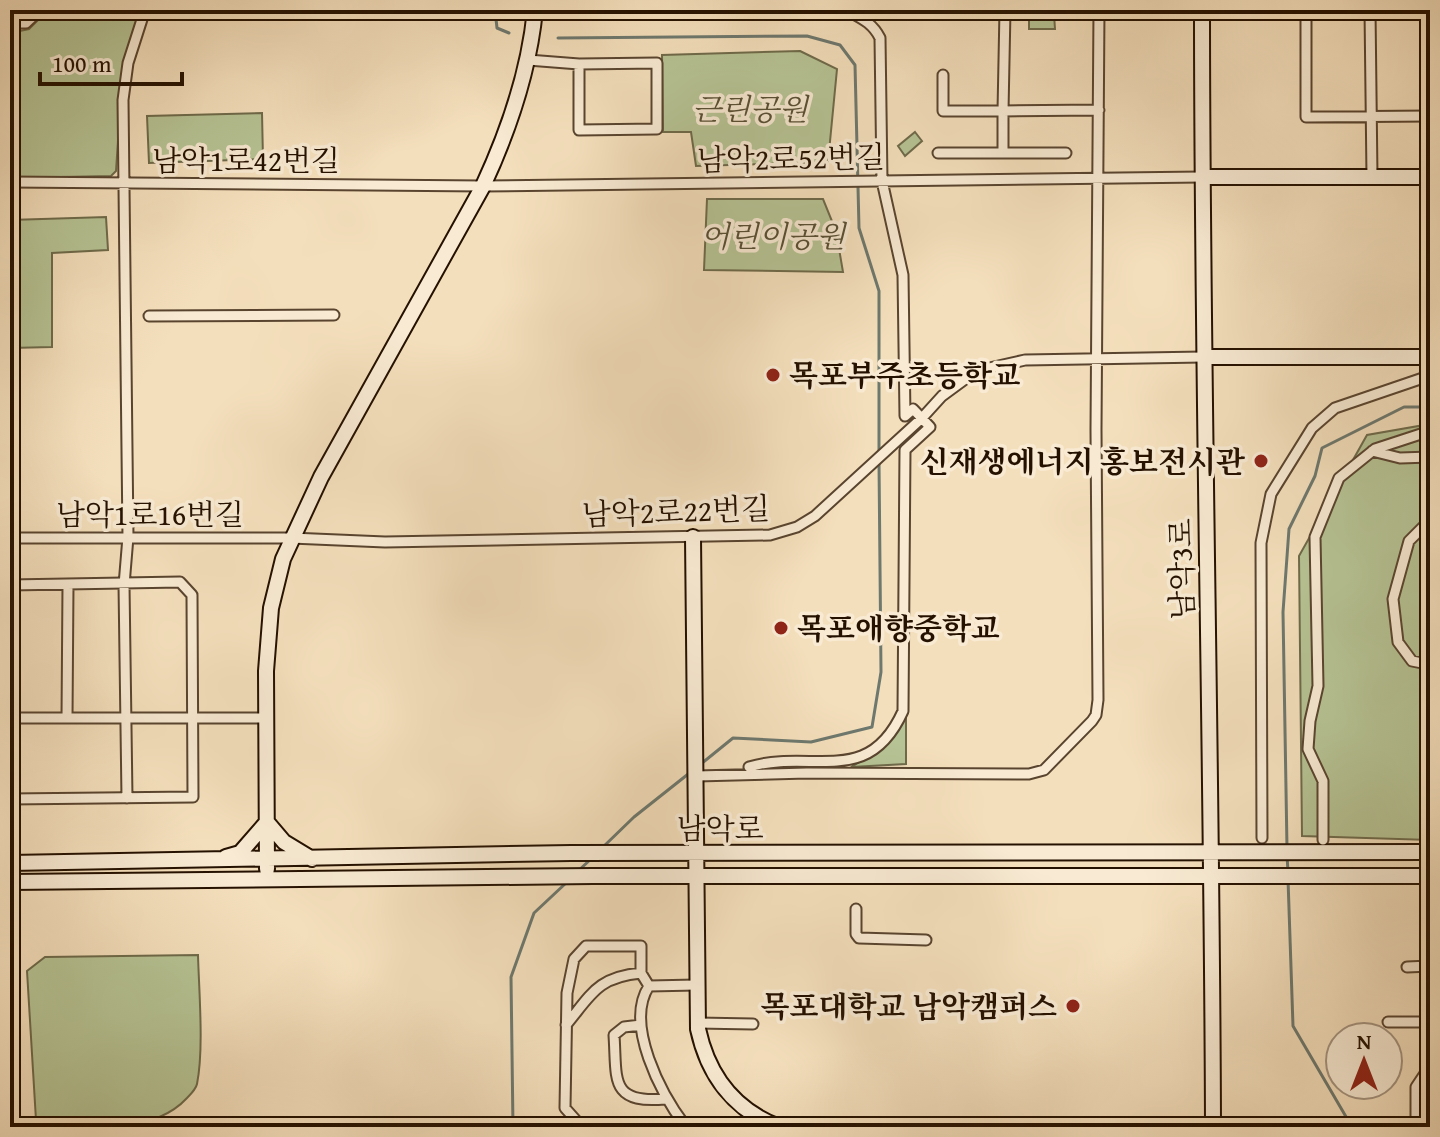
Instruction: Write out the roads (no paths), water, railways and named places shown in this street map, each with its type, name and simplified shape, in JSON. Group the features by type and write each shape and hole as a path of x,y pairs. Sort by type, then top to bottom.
{"street":[{"path":"26,10 26,23"},
{"path":"10,23 26,23 40,10"},
{"path":"127,798 124,718 124,585 128,537 125,74 145,10"},
{"path":"268,880 267,647 278,574 291,538 327,465 483,186 509,124 528,60 535,10"},
{"path":"556,10 850,12 865,20 880,38 882,181 903,275 905,416 913,409 930,427 905,450 903,711 897,726 872,752 847,761 770,761 749,767"},
{"path":"697,773 1029,774 1044,770 1096,715 1099,10"},
{"name":"남악3로","path":"1202,10 1203,357 1212,852 1213,1127"},
{"path":"1306,10 1306,117 1430,116"},
{"path":"1370,10 1372,177"},
{"path":"1003,153 1005,12"},
{"path":"888,13 1086,14"},
{"path":"528,60 579,64 657,63 657,129 579,130 579,64"},
{"path":"943,75 943,111 1099,110"},
{"path":"938,153 1066,153"},
{"path":"1202,177 1430,177"},
{"name":"남악2로52번길","path":"483,186 1202,177"},
{"name":"남악1로42번길","path":"10,182 483,186"},
{"path":"149,316 334,315"},
{"path":"1203,357 1430,357"},
{"name":"남악2로22번길","path":"291,538 385,542 758,536 783,533 810,520 942,396 976,371 1025,360 1203,357"},
{"path":"1262,838 1261,543 1271,494 1312,428 1335,408 1423,378 1430,379"},
{"path":"1323,840 1323,781 1308,749 1310,721 1318,686 1315,537 1339,478 1372,451 1430,431"},
{"path":"1372,451 1400,458 1430,457"},
{"path":"1430,520 1409,541 1393,599 1398,642 1412,661 1422,663 1430,659"},
{"path":"693,537 698,1023 706,1059 723,1088 750,1113 779,1127"},
{"name":"남악1로16번길","path":"10,538 291,538"},
{"path":"10,585 180,582 192,595 193,797 10,799"},
{"path":"67,718 68,585"},
{"path":"10,718 266,718"},
{"path":"267,822 284,842 312,859"},
{"path":"214,861 240,853 267,822"},
{"name":"남악로","path":"10,863 571,853 1430,852"},
{"name":"남악로","path":"10,882 593,876 1430,876"},
{"path":"856,909 859,938 926,940"},
{"path":"582,1127 565,1108 567,993 574,959 586,946 641,946 641,973 649,986"},
{"path":"1407,967 1430,966"},
{"path":"566,1026 588,995 607,980 641,973"},
{"path":"649,986 696,985"},
{"path":"649,986 641,999 641,1025 665,1099 686,1127"},
{"path":"1404,1022 1430,1022"},
{"path":"698,1023 753,1024"},
{"path":"641,1025 624,1027 614,1035 617,1082 626,1096 641,1101 665,1099"},
{"path":"1416,1127 1416,1087 1430,1066"}],"waterway":[{"path":"495,10 497,28 509,33"},
{"path":"558,38 807,36 840,45 855,65 859,228 879,291 879,454"},
{"path":"1287,848 1283,612 1289,529 1315,476 1322,448 1404,407 1430,407"},
{"path":"701,764 733,738 811,742 872,727 881,672 879,462"},
{"path":"603,847 634,817 692,771"},
{"path":"1287,855 1288,872"},
{"path":"577,872 592,858"},
{"path":"1288,879 1293,1026 1352,1127"},
{"path":"513,1127 511,977 534,913 566,883"}],"place":[{"name":"목포부주초등학교","path":"773,375"},
{"name":"신재생에너지 홍보전시관","path":"1261,461"},
{"name":"목포애향중학교","path":"781,628"},
{"name":"목포대학교 남악캠퍼스","path":"1073,1006"}],"park label":[{"name":"근린공원","path":"750,109"},
{"name":"어린이공원","path":"773,236"}]}
